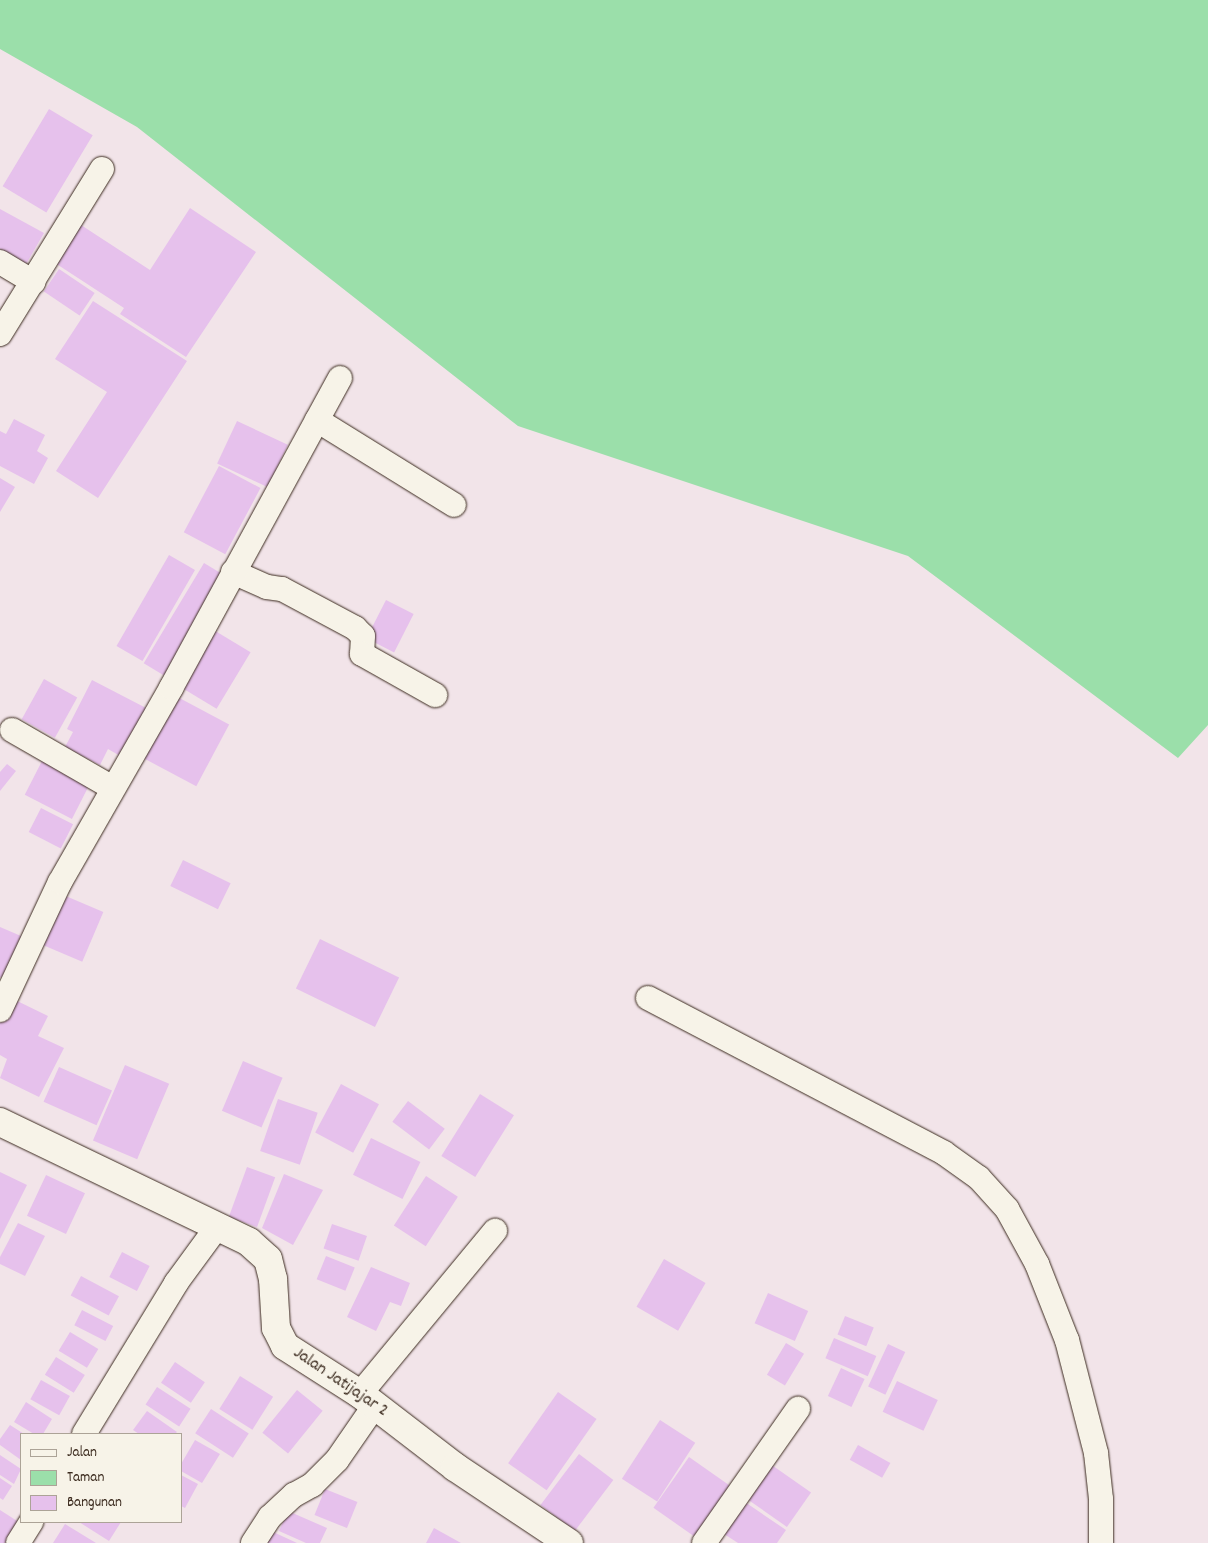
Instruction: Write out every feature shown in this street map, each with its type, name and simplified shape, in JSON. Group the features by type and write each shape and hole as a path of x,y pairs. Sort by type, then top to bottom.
{"street":[{"path":"0,334 102,169"},
{"path":"0,262 33,282"},
{"path":"0,1010 60,882 111,787 171,688 340,378"},
{"path":"316,420 454,505"},
{"path":"233,572 267,587 282,589 355,628 363,636 362,654 435,695"},
{"path":"12,730 111,787"},
{"path":"648,998 944,1153 979,1178 1007,1210 1036,1264 1067,1340 1096,1453 1101,1499 1100,1543"},
{"name":"Jalan Jatijajar 2","path":"0,1122 249,1242 268,1259 273,1279 276,1328 285,1346 368,1399 455,1467 569,1543"},
{"path":"85,1433 176,1283 217,1227"},
{"path":"253,1543 270,1516 294,1495 312,1485 337,1460 368,1399 495,1231"},
{"path":"704,1543 798,1409"},
{"path":"18,1543 30,1523"}],"green space":[{"path":"0,0 1208,0 1208,725 1178,758 908,556 518,426 137,127 0,49"}],"building":[{"path":"49,109 93,135 46,212 3,186"},
{"path":"190,208 256,252 186,357 120,314 124,308 55,263 81,225 150,270"},
{"path":"0,209 44,233 25,266 0,249"},
{"path":"59,269 95,293 80,315 44,291"},
{"path":"93,301 187,361 98,498 56,471 107,392 55,359"},
{"path":"14,419 45,435 37,451 48,458 34,484 0,466 0,431 6,434"},
{"path":"237,421 288,445 268,487 217,464"},
{"path":"219,466 260,488 225,554 184,532"},
{"path":"0,478 15,487 0,512"},
{"path":"169,555 195,570 142,661 116,646"},
{"path":"204,563 229,578 169,678 144,663"},
{"path":"386,600 414,614 394,652 366,638"},
{"path":"212,629 251,652 217,709 178,686"},
{"path":"44,679 77,697 55,738 22,719"},
{"path":"92,680 148,709 122,757 108,749 100,765 65,747 73,732 67,729"},
{"path":"170,693 229,724 196,786 137,755"},
{"path":"42,761 89,785 72,819 25,795"},
{"path":"7,764 16,771 0,791 0,772"},
{"path":"41,808 73,824 61,848 29,832"},
{"path":"183,860 231,883 218,909 170,886"},
{"path":"61,894 103,912 82,962 40,944"},
{"path":"0,927 28,939 9,981 0,977"},
{"path":"320,939 399,978 375,1027 296,988"},
{"path":"9,997 48,1016 38,1036 64,1048 39,1097 0,1078 7,1059 0,1055 0,1015"},
{"path":"243,1061 283,1078 261,1128 222,1111"},
{"path":"125,1065 169,1084 137,1159 93,1140"},
{"path":"59,1067 112,1091 97,1125 44,1102"},
{"path":"341,1084 379,1104 353,1153 315,1133"},
{"path":"480,1094 514,1115 475,1177 441,1156"},
{"path":"278,1099 318,1113 300,1165 260,1151"},
{"path":"408,1101 445,1129 429,1149 392,1122"},
{"path":"371,1138 420,1162 402,1199 353,1175"},
{"path":"247,1167 275,1177 257,1227 229,1217"},
{"path":"0,1172 27,1185 0,1239"},
{"path":"284,1174 323,1190 293,1245 262,1228"},
{"path":"46,1175 85,1193 66,1234 27,1216"},
{"path":"426,1176 458,1197 426,1246 394,1225"},
{"path":"18,1223 45,1236 25,1276 0,1264 0,1257"},
{"path":"332,1224 367,1236 359,1261 324,1249"},
{"path":"122,1252 150,1266 137,1291 109,1277"},
{"path":"326,1256 355,1268 345,1291 317,1279"},
{"path":"664,1259 706,1283 678,1331 636,1307"},
{"path":"371,1267 410,1283 401,1306 390,1302 376,1331 347,1317"},
{"path":"81,1276 119,1296 109,1316 71,1295"},
{"path":"768,1293 808,1311 795,1341 755,1323"},
{"path":"82,1310 113,1326 105,1341 74,1325"},
{"path":"845,1316 874,1328 866,1346 838,1335"},
{"path":"70,1332 98,1349 87,1368 59,1351"},
{"path":"834,1338 876,1356 868,1376 825,1358"},
{"path":"786,1343 804,1354 785,1386 767,1375"},
{"path":"888,1344 905,1352 885,1395 868,1387"},
{"path":"56,1357 85,1375 74,1393 45,1375"},
{"path":"175,1362 205,1382 191,1403 161,1383"},
{"path":"841,1368 865,1379 851,1407 828,1396"},
{"path":"240,1376 273,1397 252,1430 219,1409"},
{"path":"41,1380 70,1396 59,1415 30,1399"},
{"path":"897,1381 938,1400 923,1431 883,1412"},
{"path":"157,1387 191,1409 179,1426 146,1405"},
{"path":"297,1390 323,1411 288,1454 262,1433"},
{"path":"558,1392 597,1419 547,1490 508,1463"},
{"path":"26,1402 52,1419 44,1433 32,1433 14,1422"},
{"path":"211,1409 249,1434 233,1458 195,1433"},
{"path":"147,1411 177,1432 138,1433 133,1430"},
{"path":"660,1420 695,1443 657,1502 622,1479"},
{"path":"10,1425 22,1433 20,1433 20,1459 0,1445 0,1439"},
{"path":"195,1440 220,1454 202,1483 182,1472 182,1462"},
{"path":"858,1445 890,1463 882,1478 850,1460"},
{"path":"579,1454 613,1480 575,1531 540,1505"},
{"path":"0,1455 20,1468 14,1484 0,1475"},
{"path":"689,1457 730,1486 694,1536 653,1508"},
{"path":"766,1461 811,1493 787,1527 742,1495"},
{"path":"182,1476 198,1484 185,1508 182,1506"},
{"path":"0,1478 12,1486 3,1500 0,1498"},
{"path":"325,1489 357,1502 347,1528 315,1515"},
{"path":"742,1500 786,1530 777,1543 738,1543 721,1532"},
{"path":"0,1510 25,1526 13,1543 0,1543"},
{"path":"288,1511 327,1528 320,1543 306,1543 279,1531"},
{"path":"81,1523 120,1523 109,1541"},
{"path":"65,1524 96,1543 53,1543"},
{"path":"434,1528 461,1543 426,1543"},
{"path":"271,1531 297,1543 266,1543"}]}
